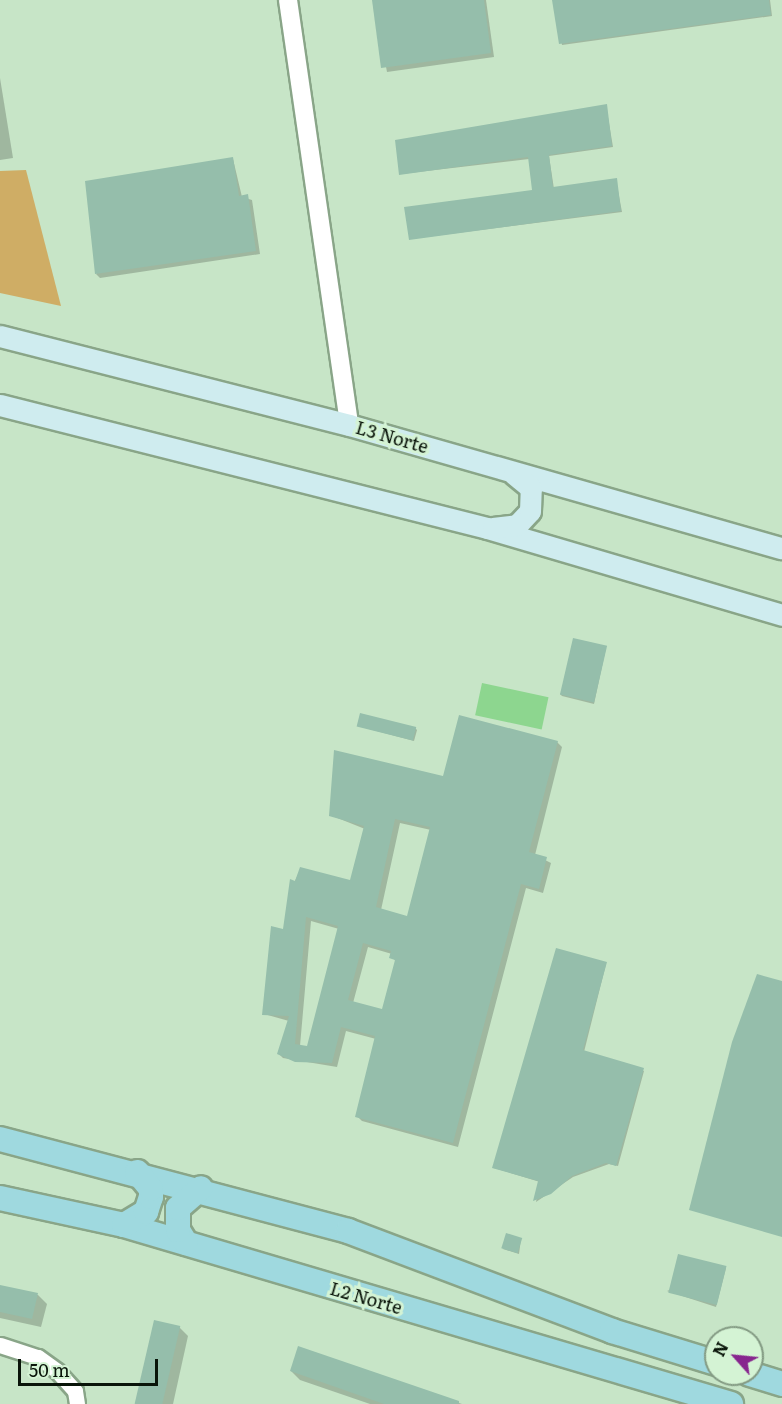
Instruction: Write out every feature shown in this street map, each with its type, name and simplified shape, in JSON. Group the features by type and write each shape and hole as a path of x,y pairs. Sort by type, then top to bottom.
{"main road":[{"name":"L3 Norte","path":"0,336 349,425 782,548"},
{"path":"0,405 487,528 782,615"},
{"path":"487,528 517,525 530,511 531,488 509,471"},
{"path":"0,1139 201,1188 348,1231 612,1331 704,1360"},
{"path":"124,1225 140,1218 149,1204 151,1189 137,1172"},
{"path":"186,1243 178,1230 178,1208 201,1188"},
{"name":"L2 Norte","path":"0,1198 124,1225 731,1404"},
{"path":"764,1378 782,1384"}],"street":[{"path":"288,0 349,425"},
{"path":"0,1345 38,1358 57,1371 75,1391 77,1404"}],"shaded area":[{"path":"26,170 61,306 0,293 0,171"},
{"path":"482,683 549,697 542,729 475,715"}],"building":[{"path":"372,0 484,0 491,53 381,68"},
{"path":"552,0 769,0 771,15 559,44"},
{"path":"607,104 612,146 549,155 553,187 617,178 621,211 409,240 404,207 532,190 528,157 399,175 395,140"},
{"path":"233,157 239,196 248,194 256,251 95,274 85,181"},
{"path":"573,638 607,646 594,702 560,695"},
{"path":"360,713 416,727 413,741 357,727"},
{"path":"459,715 558,741 529,852 547,857 539,889 521,884 453,1143 355,1117 375,1036 341,1027 332,1063 295,1062 277,1054 289,1016 262,1015 271,926 283,929 290,879 295,881 300,867 350,880 364,826 329,816 334,750 443,776","holes":["395,819 430,827 407,916 376,907","306,917 338,926 307,1046 295,1044","363,943 391,951 389,958 395,960 382,1009 348,1000"]},
{"path":"556,948 607,962 583,1050 644,1068 616,1166 606,1163 572,1176 551,1194 533,1201 538,1181 492,1168"},
{"path":"757,974 782,981 782,1237 689,1210 732,1042"},
{"path":"506,1233 522,1238 518,1253 501,1248"},
{"path":"678,1254 727,1266 717,1305 668,1293"},
{"path":"0,1285 38,1293 32,1319 0,1312"},
{"path":"154,1320 180,1326 162,1404 135,1404"},
{"path":"298,1346 459,1401 459,1404 384,1404 290,1371"}]}
